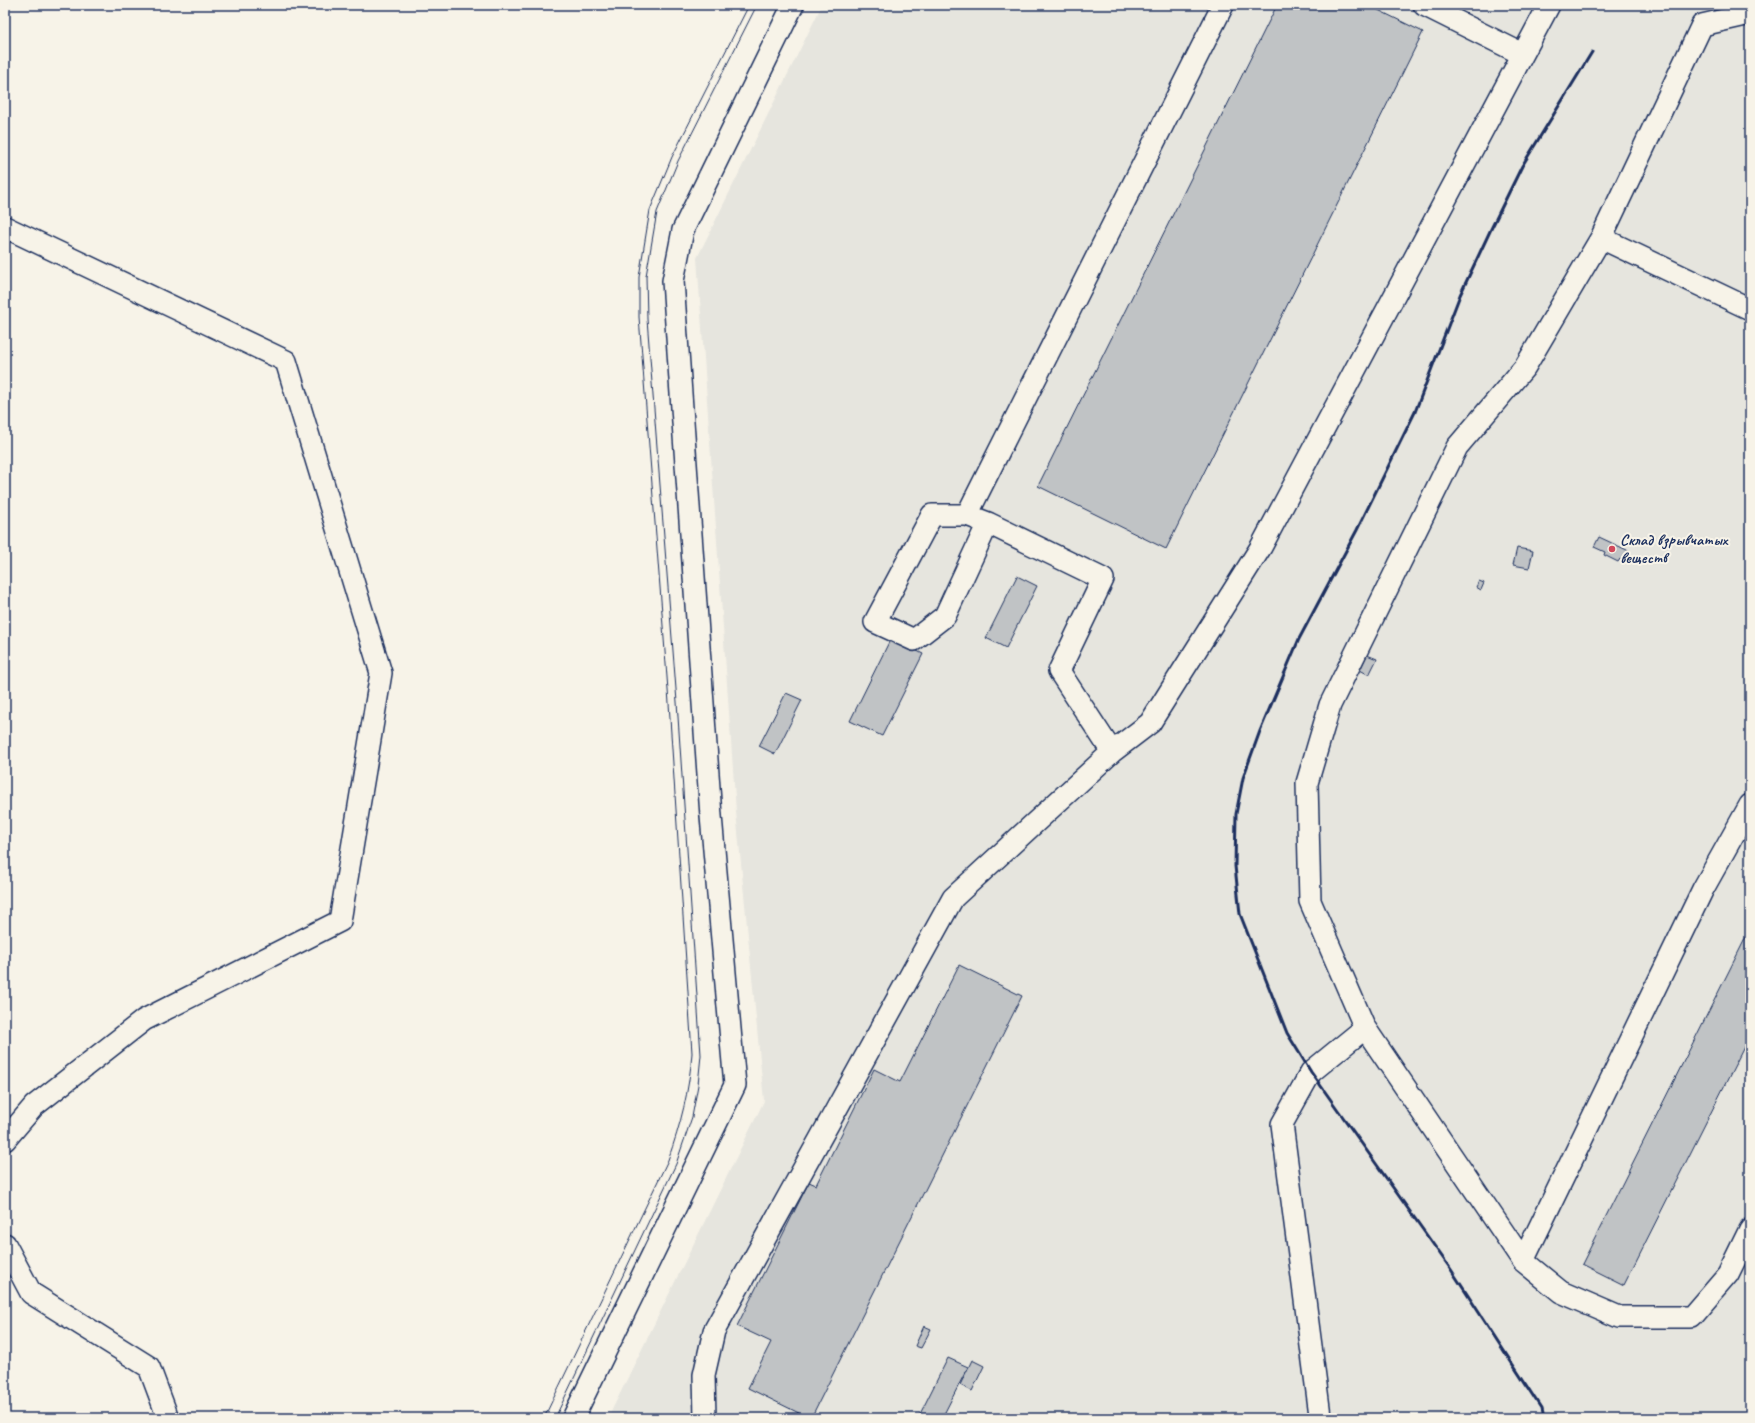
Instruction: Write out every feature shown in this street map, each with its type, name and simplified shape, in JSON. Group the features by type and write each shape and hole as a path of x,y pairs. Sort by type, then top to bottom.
{"street":[{"path":"573,1418 735,1085 711,816 673,281 683,230 793,5"},
{"path":"967,515 1223,5"},
{"path":"1424,5 1522,54"},
{"path":"705,1418 704,1375 714,1332 953,898 1112,752 1150,723 1261,547 1549,5"},
{"path":"1748,5 1750,14 1702,25 1601,238 1525,367 1457,447 1330,705 1307,783 1310,901 1365,1028 1523,1261 1561,1292 1619,1317 1691,1317 1728,1274 1750,1229"},
{"path":"5,227 286,362 381,673 340,921 144,1020 34,1106 5,1140"},
{"path":"1601,238 1750,309"},
{"path":"988,523 945,616 914,640 875,622 932,515 967,515 988,523 1103,579 1059,671 1112,752"},
{"path":"1523,1261 1703,889 1750,805"},
{"path":"1319,1418 1320,1415 1282,1124 1311,1072 1365,1028"},
{"path":"5,1244 31,1293 149,1367 168,1418"}],"shaded area":[{"path":"822,5 1750,5 1750,1418 608,1418 764,1101 736,812 697,258"}],"building":[{"path":"1277,5 1368,5 1423,32 1166,549 1038,486"},
{"name":"Склад взрывчатых веществ","path":"1599,537 1629,551 1624,561 1620,559 1618,562 1604,555 1605,552 1594,547"},
{"path":"1517,548 1533,551 1529,568 1513,565"},
{"path":"1017,576 1037,586 1006,648 986,638"},
{"path":"1479,581 1484,583 1481,590 1476,587"},
{"path":"891,638 923,654 882,736 850,721"},
{"path":"1367,655 1377,659 1369,675 1360,670"},
{"path":"786,693 802,700 775,754 759,746"},
{"path":"1750,929 1750,1035 1624,1285 1582,1264"},
{"path":"959,965 1022,996 811,1418 809,1418 748,1388 771,1342 737,1326 809,1182 816,1185 874,1069 900,1082"},
{"path":"924,1326 931,1329 921,1348 915,1346"},
{"path":"948,1358 968,1367 942,1418 918,1418"},
{"path":"972,1360 984,1366 972,1391 960,1385"}],"tram line":[{"path":"544,1418 668,1160 681,1120 689,1081 692,1053 669,703 639,317 639,277 650,210 672,157 749,5"},
{"path":"555,1418 676,1164 692,1117 698,1085 701,1055 677,702 647,319 646,276 657,212 678,161 757,5"}],"railway":[{"path":"1543,1418 1541,1408 1450,1268 1311,1072 1287,1033 1240,914 1235,866 1236,814 1243,778 1260,731 1299,639 1357,530 1415,412 1460,295 1522,166 1592,52"}],"place":[{"name":"Склад взрывчатых веществ","path":"1612,549"}]}
